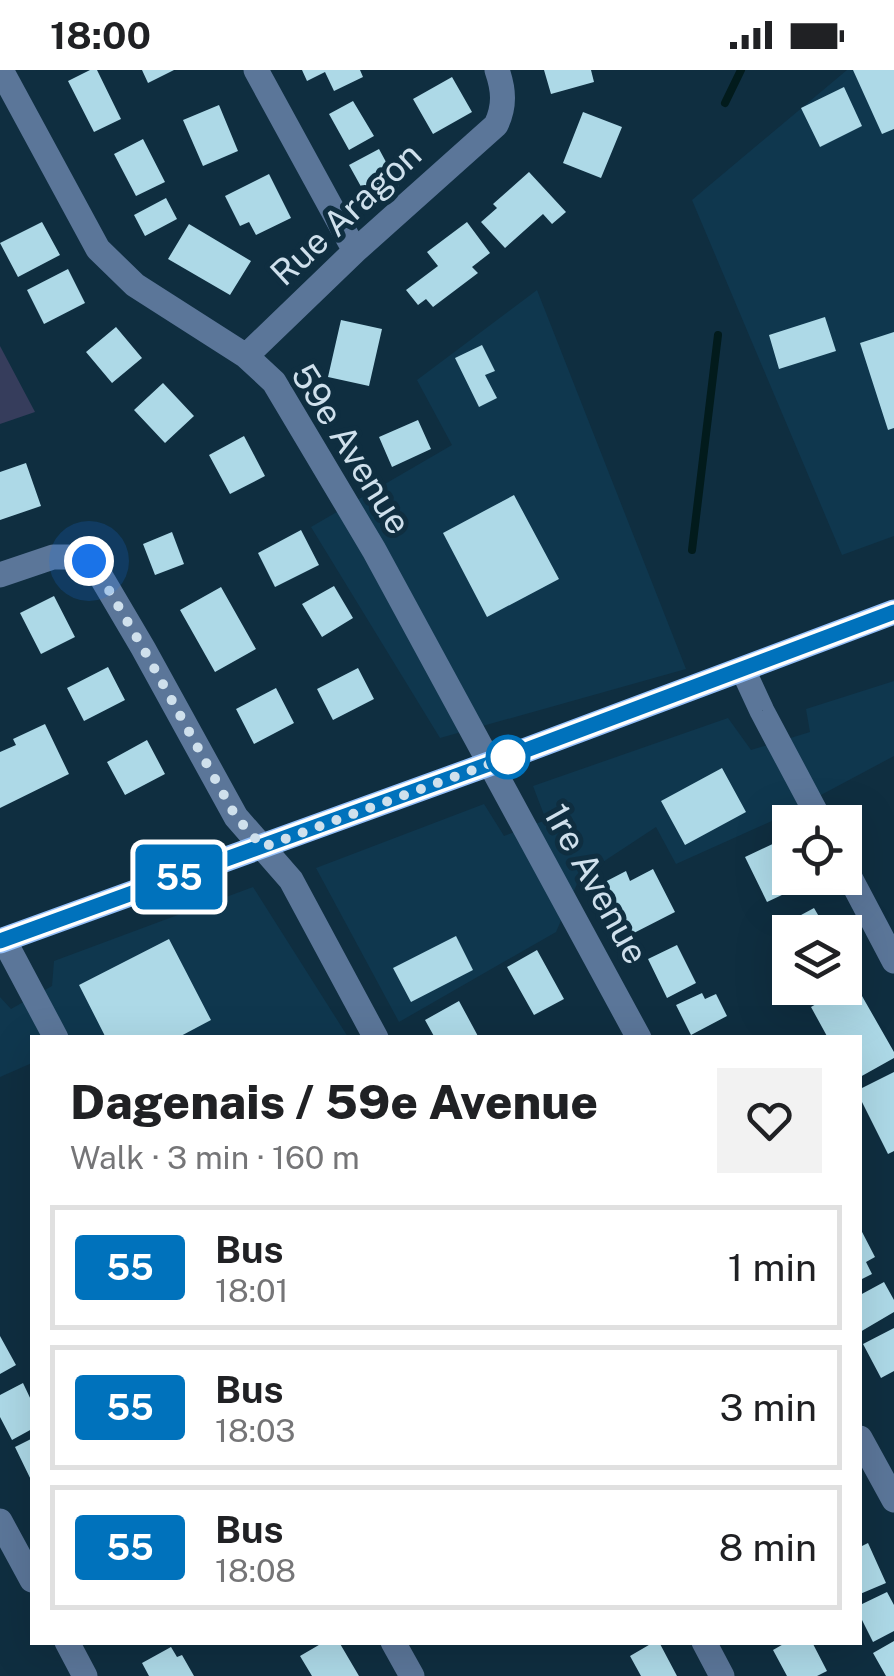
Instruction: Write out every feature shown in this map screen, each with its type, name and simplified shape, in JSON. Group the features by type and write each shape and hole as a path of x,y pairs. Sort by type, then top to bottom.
{"main road":[{"path":"2,940 894,612"}],"street":[{"name":"59e Avenue","path":"1,70 98,249 135,285 246,356 274,382 374,550 489,764"},
{"path":"256,70 355,250"},
{"name":"Rue Aragon","path":"246,356 355,250 496,125 502,112 504,87 498,70"},
{"path":"0,575 53,557 89,561 143,648 236,817 291,880 374,1035"},
{"path":"743,670 812,805"},
{"name":"1re Avenue","path":"489,764 638,1035"},
{"path":"859,895 894,961"},
{"path":"2,940 54,1035"},
{"path":"862,1442 894,1500"},
{"path":"0,1520 30,1576"},
{"path":"69,1645 86,1676"},
{"path":"395,1645 412,1676"},
{"path":"706,1645 722,1676"}],"shaded area":[{"path":"847,70 894,70 894,536 842,555 692,200"},
{"path":"537,290 686,669 440,738 311,527 452,445 417,380"},
{"path":"0,346 35,412 0,424"},
{"path":"894,681 894,756 802,805 772,805 772,821 676,864 656,827 580,877 556,932 399,1022 316,868 484,804 504,836 546,820 533,786 728,718 751,750 810,732 806,709"},
{"path":"253,887 347,1035 30,1035 30,1064 0,1077 0,997 11,1009 52,986 54,961"}],"building":[{"path":"97,70 121,119 94,132 68,81"},
{"path":"142,70 174,70 148,83"},
{"path":"302,70 360,70 363,77 334,91 325,72 307,81"},
{"path":"544,70 591,70 594,82 551,94"},
{"path":"853,70 894,70 894,129 882,134"},
{"path":"452,77 472,112 433,134 413,99"},
{"path":"844,87 862,126 820,147 801,108"},
{"path":"353,101 374,136 349,150 329,114"},
{"path":"219,105 238,151 203,166 183,120"},
{"path":"583,112 622,127 601,178 563,163"},
{"path":"143,139 165,182 136,196 114,154"},
{"path":"379,149 399,186 369,201 349,165"},
{"path":"529,172 566,212 552,224 543,214 505,248 481,222 497,208 493,204"},
{"path":"269,174 291,218 256,235 249,222 240,226 225,196"},
{"path":"166,198 177,219 145,236 134,215"},
{"path":"42,222 60,255 18,277 0,243"},
{"path":"467,222 490,253 472,267 478,273 433,307 426,299 418,305 406,290 438,266 427,252"},
{"path":"189,224 251,261 230,295 168,259"},
{"path":"68,269 85,303 44,324 27,290"},
{"path":"825,317 836,351 779,369 769,335"},
{"path":"341,320 382,329 369,386 328,377"},
{"path":"116,327 142,358 112,383 86,352"},
{"path":"894,332 894,428 888,430 860,343"},
{"path":"482,345 495,371 485,375 497,398 479,407 455,358"},
{"path":"163,383 194,416 165,443 134,410"},
{"path":"418,420 431,449 392,467 379,437"},
{"path":"244,436 265,476 230,494 209,455"},
{"path":"26,463 41,506 0,520 0,472"},
{"path":"514,495 559,579 487,617 443,533"},
{"path":"301,530 319,565 275,587 258,553"},
{"path":"172,532 184,564 155,575 143,544"},
{"path":"334,586 353,618 322,637 302,604"},
{"path":"221,587 256,649 215,672 180,610"},
{"path":"54,596 75,637 41,654 20,613"},
{"path":"108,667 125,700 84,721 67,688"},
{"path":"358,668 374,699 333,720 317,689"},
{"path":"276,688 294,723 254,744 236,709"},
{"path":"45,724 69,774 0,808 0,752 16,745 13,739"},
{"path":"147,740 165,774 125,795 107,762"},
{"path":"722,768 746,812 685,845 661,801"},
{"path":"772,844 772,895 782,895 767,902 745,857"},
{"path":"653,869 675,912 628,936 601,884 626,871 630,881"},
{"path":"456,936 473,970 411,1002 393,968"},
{"path":"169,939 211,1020 183,1035 104,1035 79,985"},
{"path":"677,945 696,983 667,998 648,959"},
{"path":"537,950 564,999 534,1015 507,967"},
{"path":"702,993 705,999 716,994 727,1016 691,1035 676,1005"},
{"path":"862,996 894,1058 862,1076 862,1035 826,1035 811,1007 862,1005"},
{"path":"459,1001 477,1035 433,1035 425,1020"},
{"path":"894,1072 894,1151 888,1154 862,1102 862,1088"},
{"path":"862,1232 875,1257 866,1262 872,1274 862,1279"},
{"path":"884,1282 894,1300 894,1312 862,1331 862,1294"},
{"path":"894,1328 894,1371 881,1378 863,1344"},
{"path":"0,1336 16,1365 0,1374"},
{"path":"23,1383 30,1398 30,1430 12,1440 0,1417 0,1395"},
{"path":"30,1440 30,1478 15,1447"},
{"path":"868,1543 886,1583 862,1593 862,1546"},
{"path":"887,1592 894,1605 894,1631 873,1642 862,1620 862,1604"},
{"path":"894,1641 894,1676 886,1676 873,1653"},
{"path":"319,1645 341,1645 359,1676 312,1676 300,1656"},
{"path":"649,1645 661,1645 677,1676 641,1676 630,1656"},
{"path":"782,1645 814,1645 827,1671 817,1676 787,1676 773,1650"},
{"path":"171,1647 177,1657 182,1655 194,1676 149,1676 142,1663"}],"waterway":[{"path":"725,103 741,70"},
{"path":"692,550 718,335"}],"bus line":[{"name":"55","path":"0,941 894,612"}],"route":[{"path":"89,561 143,648 236,817 263,847 511,756 508,757"}]}
